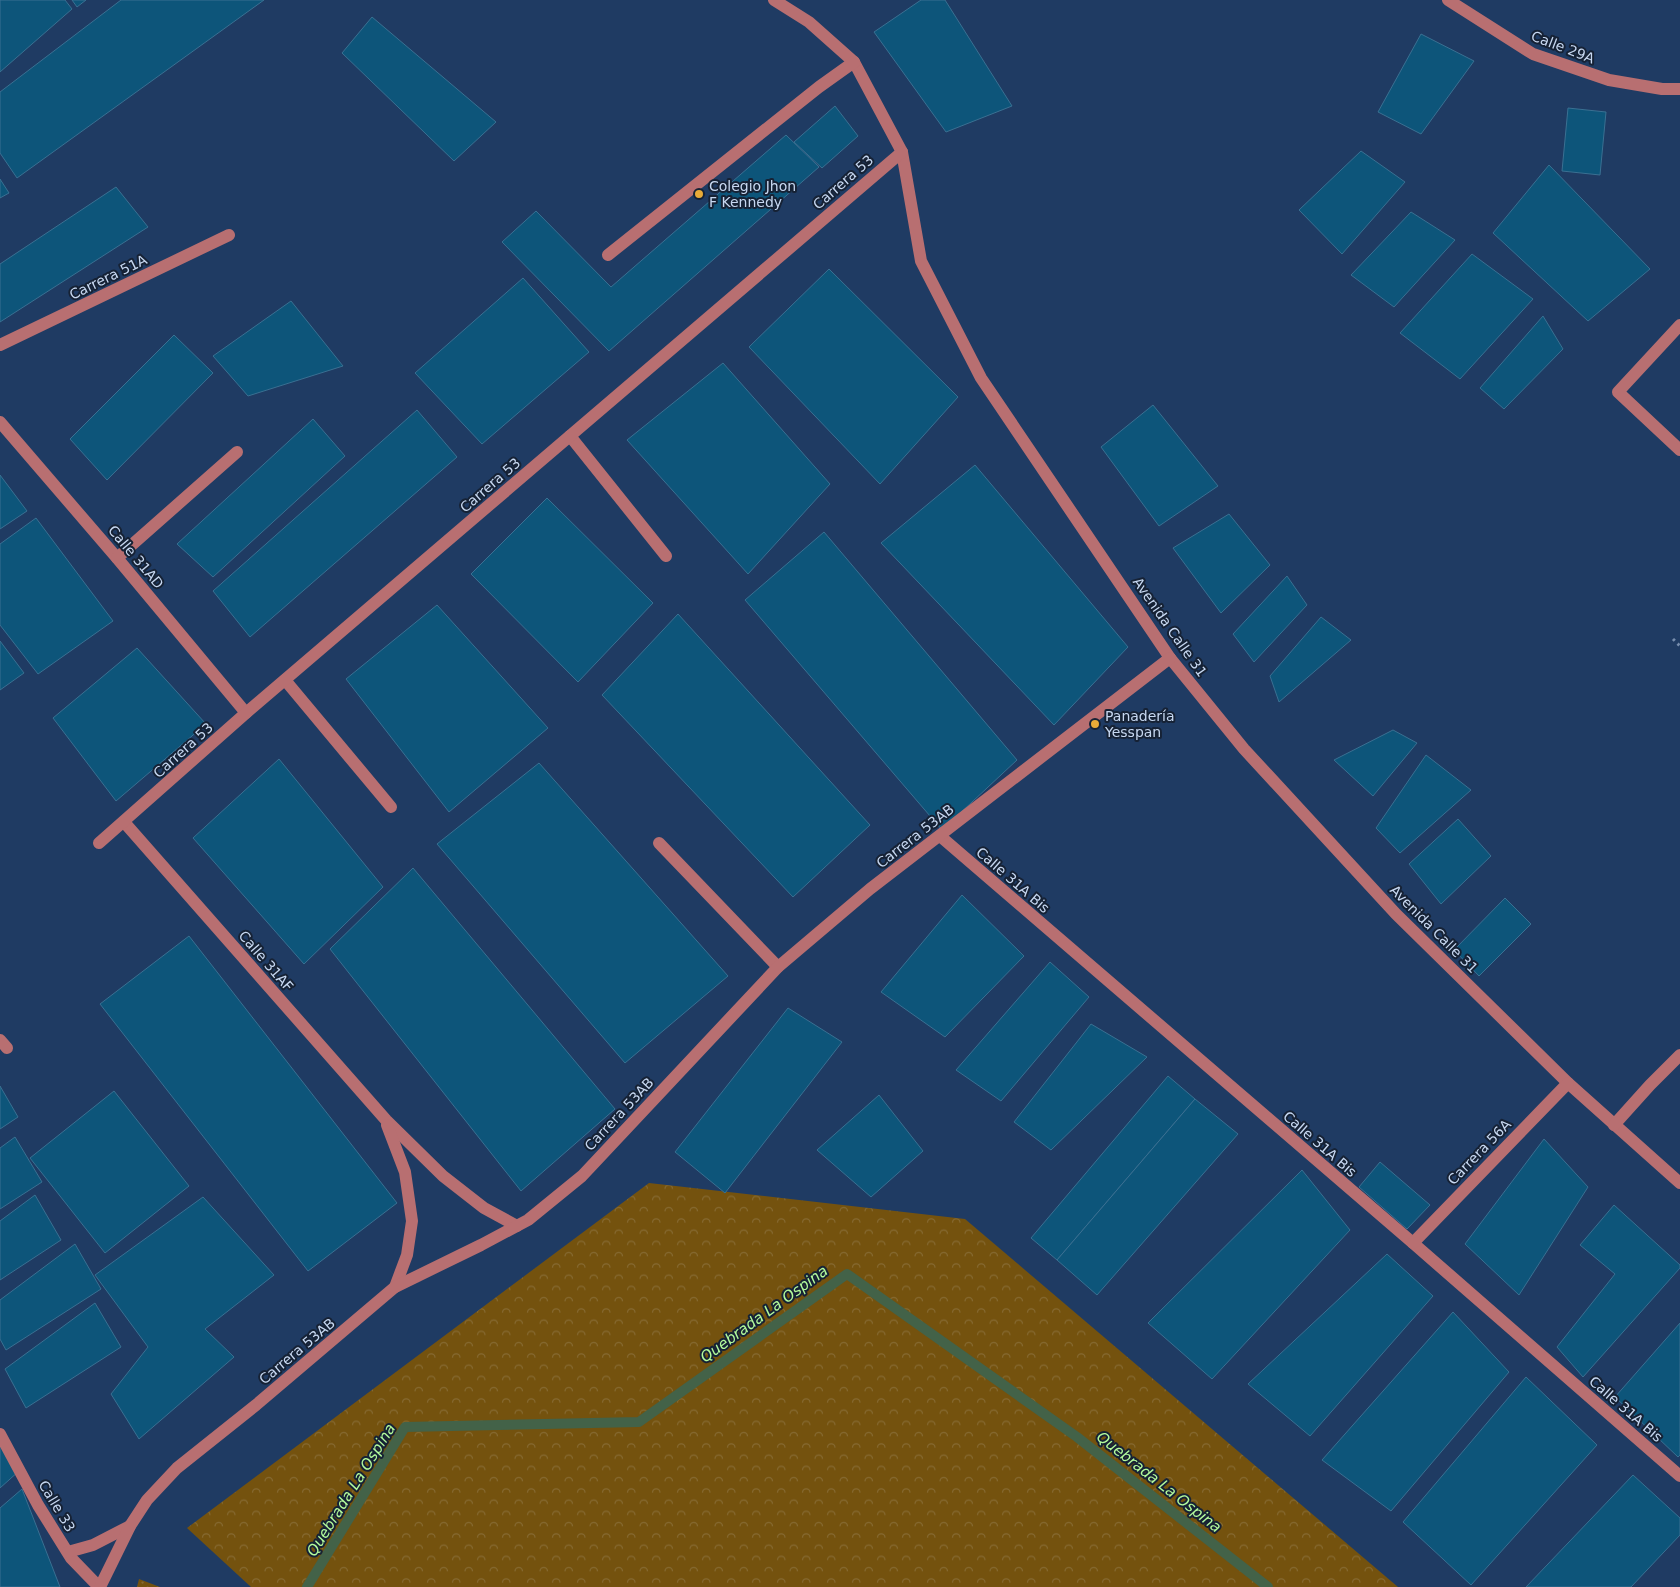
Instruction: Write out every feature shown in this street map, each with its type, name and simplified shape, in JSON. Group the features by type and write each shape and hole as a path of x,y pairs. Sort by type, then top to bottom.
{"street":[{"name":"Avenida Calle 31","path":"774,0 809,22 854,62 902,152 921,261 981,378 1170,658 1244,749 1396,914 1568,1083 1680,1183"},
{"name":"Calle 29A","path":"1448,0 1532,54 1609,80 1662,89 1680,89"},
{"path":"608,255 819,86 854,62"},
{"name":"Carrera 53","path":"99,843 246,713 902,152"},
{"name":"Carrera 51A","path":"0,345 229,235"},
{"path":"1680,325 1618,392 1680,450"},
{"name":"Calle 31AD","path":"0,422 117,558 246,713"},
{"path":"570,436 666,556"},
{"path":"117,558 237,452"},
{"name":"Carrera 53AB","path":"100,1587 130,1526 147,1500 178,1468 396,1287 528,1220 582,1176 778,967 870,889 1170,658"},
{"path":"285,680 391,807"},
{"name":"Calle 31AF","path":"124,822 386,1120 443,1176 484,1208 517,1226"},
{"name":"Calle 31A Bis","path":"940,836 1413,1243 1680,1476"},
{"path":"659,843 778,967"},
{"path":"1614,1126 1650,1085 1680,1055"},
{"name":"Carrera 56A","path":"1413,1243 1568,1083"},
{"name":"Calle 31AF","path":"386,1120 405,1172 412,1221 407,1255 396,1287"},
{"name":"Calle 33","path":"0,1434 38,1505 71,1558 100,1587"},
{"path":"68,1552 93,1545 130,1526"}],"path":[{"path":"1673,639 1680,646"}],"green space":[{"path":"649,1183 965,1219 1398,1587 251,1587 187,1528"},
{"path":"139,1579 160,1587 137,1587"}],"building":[{"path":"0,0 65,0 72,9 0,72"},
{"path":"72,0 86,0 77,7"},
{"path":"121,0 264,0 17,178 0,153 0,92"},
{"path":"921,0 945,0 1012,106 946,132 874,32"},
{"path":"372,17 496,122 454,161 342,53"},
{"path":"1421,34 1474,61 1421,134 1378,112"},
{"path":"835,106 858,136 822,168 794,142"},
{"path":"1568,108 1606,112 1600,175 1562,171"},
{"path":"786,135 819,167 609,351 502,242 536,211 611,287"},
{"path":"1361,151 1405,182 1342,254 1299,210"},
{"path":"1549,165 1650,269 1588,321 1493,233"},
{"path":"0,179 9,193 0,198"},
{"path":"116,187 148,227 0,322 0,264"},
{"path":"1411,212 1455,240 1394,307 1351,275"},
{"path":"1472,254 1533,299 1460,379 1400,333"},
{"path":"829,269 958,397 880,484 749,347"},
{"path":"523,278 589,352 482,444 415,373"},
{"path":"291,301 343,366 248,396 213,356"},
{"path":"1543,316 1563,349 1504,409 1480,388"},
{"path":"174,335 213,373 107,480 70,439"},
{"path":"723,363 830,484 748,574 627,440"},
{"path":"1153,405 1218,486 1159,526 1101,447"},
{"path":"417,410 457,457 250,637 213,591"},
{"path":"313,419 345,456 213,577 177,544"},
{"path":"975,465 1128,647 1054,725 881,543"},
{"path":"0,475 27,511 0,529"},
{"path":"547,498 653,603 578,682 471,574"},
{"path":"1229,514 1270,565 1221,613 1173,548"},
{"path":"36,518 113,621 38,674 0,625 0,544"},
{"path":"824,532 1017,760 942,830 745,600"},
{"path":"1287,576 1307,605 1254,662 1233,634"},
{"path":"437,605 548,728 449,812 346,679"},
{"path":"678,614 870,825 793,897 602,695"},
{"path":"1321,617 1351,640 1279,702 1270,676"},
{"path":"0,641 24,673 0,690"},
{"path":"137,648 206,724 116,801 53,718"},
{"path":"1393,730 1417,743 1373,796 1334,760"},
{"path":"1426,755 1471,790 1400,853 1376,828"},
{"path":"279,759 383,887 304,964 193,838"},
{"path":"539,763 728,976 625,1063 437,844"},
{"path":"1458,819 1491,856 1441,904 1409,864"},
{"path":"413,868 615,1109 521,1191 330,949"},
{"path":"962,895 1024,956 945,1037 881,992"},
{"path":"1505,898 1531,924 1479,976 1454,950"},
{"path":"189,936 397,1203 308,1271 100,1004"},
{"path":"1050,962 1089,997 1001,1101 956,1070"},
{"path":"788,1008 842,1042 725,1193 675,1152"},
{"path":"1091,1024 1147,1057 1051,1150 1014,1122"},
{"path":"1168,1076 1195,1099 1057,1260 1031,1238"},
{"path":"0,1086 18,1117 0,1129"},
{"path":"114,1091 189,1186 105,1253 30,1158"},
{"path":"879,1095 923,1151 871,1197 817,1150"},
{"path":"1195,1099 1238,1134 1097,1295 1057,1260"},
{"path":"15,1137 42,1182 0,1209 0,1148"},
{"path":"1544,1139 1588,1187 1519,1295 1465,1244"},
{"path":"1380,1162 1430,1205 1407,1229 1359,1187"},
{"path":"1302,1170 1350,1230 1212,1379 1148,1323"},
{"path":"35,1195 61,1240 0,1280 0,1221"},
{"path":"203,1197 274,1275 205,1329 234,1357 139,1439 111,1394 148,1347 95,1275"},
{"path":"1614,1205 1680,1265 1680,1268 1583,1377 1557,1347 1615,1274 1580,1245"},
{"path":"75,1244 101,1289 6,1350 0,1339 0,1300"},
{"path":"1387,1254 1433,1296 1310,1436 1248,1384"},
{"path":"95,1303 121,1347 26,1408 5,1369"},
{"path":"1453,1312 1509,1372 1391,1511 1322,1460"},
{"path":"1680,1323 1680,1455 1678,1457 1615,1397"},
{"path":"1526,1377 1597,1445 1471,1585 1403,1522"},
{"path":"0,1443 19,1471 0,1488"},
{"path":"1633,1475 1680,1518 1680,1535 1631,1587 1526,1587"},
{"path":"22,1489 60,1587 0,1587 0,1508"}],"waterway":[{"name":"Quebrada La Ospina","path":"307,1587 405,1427 639,1422 847,1274 1077,1437 1268,1587"}],"place":[{"name":"Colegio Jhon F Kennedy","path":"699,194"},
{"name":"Panadería Yesspan","path":"1095,724"}]}
